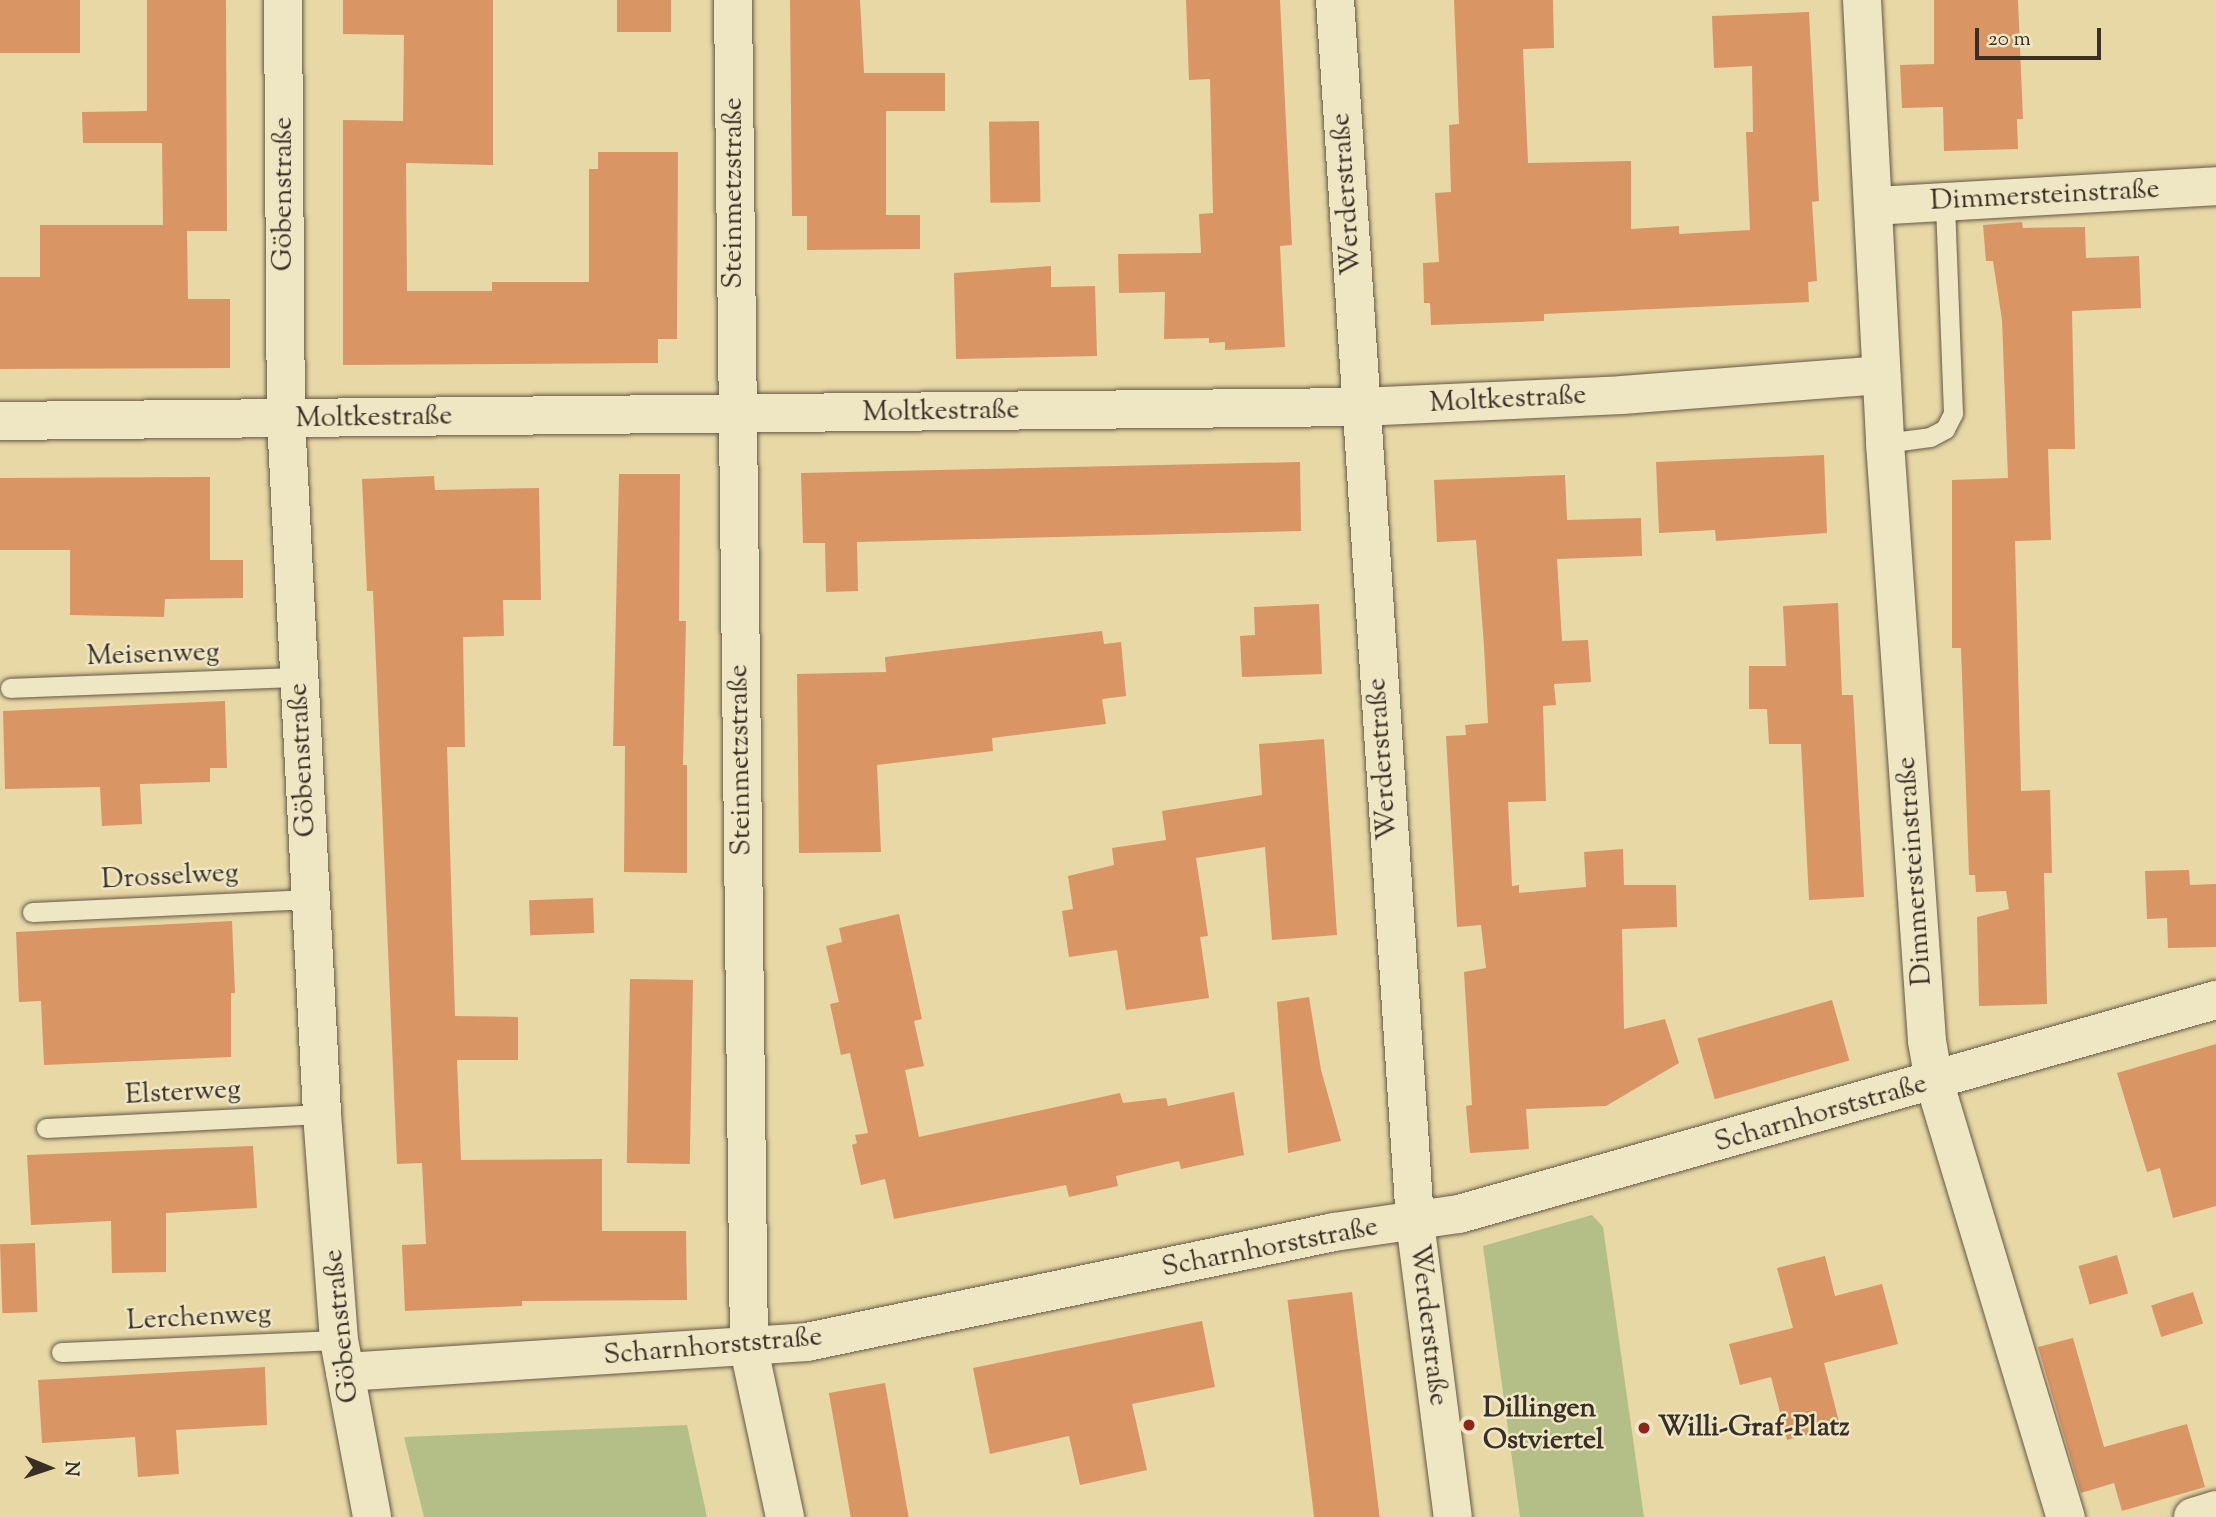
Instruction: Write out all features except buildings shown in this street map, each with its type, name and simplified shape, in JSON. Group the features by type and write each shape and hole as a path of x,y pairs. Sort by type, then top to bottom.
{"street":[{"name":"Göbenstraße","path":"283,0 286,419 322,1114 342,1356 372,1517"},
{"name":"Steinmetzstraße","path":"733,0 735,414 749,1349 785,1517"},
{"name":"Werderstraße","path":"1335,0 1415,1222 1453,1517"},
{"name":"Dimmersteinstraße","path":"1862,0 1885,443 1927,1041 1934,1081 2066,1517"},
{"name":"Dimmersteinstraße","path":"1874,206 2216,186"},
{"name":"Moltkestraße","path":"0,421 1360,407 1622,395 1881,375"},
{"name":"Scharnhorststraße","path":"342,1356 749,1349 807,1342 1334,1232 1415,1222 1499,1205 2216,1000"},
{"path":"2193,1517 2216,1510"}],"lane":[{"path":"1885,443 1930,437 1945,429 1953,413 1945,202"},
{"name":"Meisenweg","path":"10,688 298,677"},
{"name":"Drosselweg","path":"32,912 311,899"},
{"name":"Elsterweg","path":"46,1128 322,1114"},
{"name":"Lerchenweg","path":"61,1352 342,1356"}],"green space":[{"path":"1592,1215 1603,1227 1644,1517 1520,1517 1483,1246"},
{"path":"687,1425 707,1517 424,1517 404,1437"}],"place":[{"name":"Dillingen Ostviertel","path":"1469,1425"},
{"name":"Willi-Graf-Platz","path":"1644,1428"}]}
